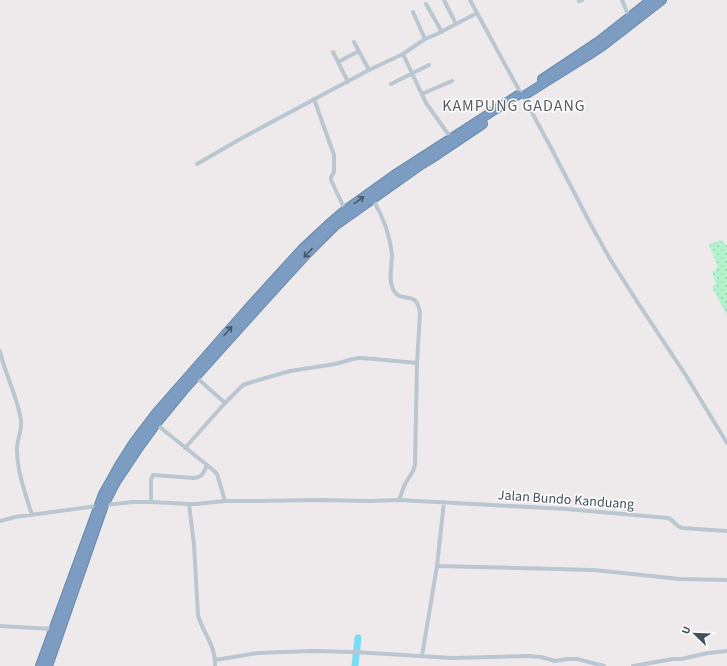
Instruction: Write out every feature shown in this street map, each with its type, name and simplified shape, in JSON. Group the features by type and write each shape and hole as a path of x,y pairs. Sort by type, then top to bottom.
{"highway":[{"path":"48,666 68,599 101,506 156,413 252,309 347,213 394,175 451,138 573,66 604,45 629,17 652,0"},
{"path":"618,30 662,0"},
{"path":"347,213 373,200 522,95"},
{"path":"137,444 156,424 252,309"},
{"path":"40,666 68,599"}],"street":[{"path":"444,0 456,24"},
{"path":"470,0 610,258 638,304 686,374 727,443"},
{"path":"622,0 629,17"},
{"path":"426,4 442,32"},
{"path":"413,12 425,39"},
{"path":"197,164 314,99 403,54 425,39 442,32 476,13"},
{"path":"354,42 369,70"},
{"path":"338,62 359,51"},
{"path":"333,52 348,82"},
{"path":"403,54 426,103 451,138"},
{"path":"391,84 429,64"},
{"path":"422,94 452,81"},
{"path":"314,99 334,155 334,172 331,180 347,213"},
{"path":"373,200 385,224 390,246 392,256 391,280 393,290 398,296 414,300 419,306 420,313 417,363 415,464 399,500"},
{"path":"0,351 17,402 21,420 22,426 17,446 18,469 32,514"},
{"path":"185,448 225,403 246,384 290,371 335,364 360,358 417,363"},
{"path":"196,377 225,403"},
{"path":"156,424 217,474 225,500"},
{"path":"151,502 151,480 153,476 198,478 203,473 207,465"},
{"name":"Jalan Bundo Kanduang","path":"0,521 32,514 133,502 196,504 225,500 399,500 566,509 668,518 677,526 682,528 727,530"},
{"path":"422,656 437,566 444,502"},
{"path":"189,504 194,545 198,615 212,647 215,666"},
{"path":"437,566 594,570 680,579 727,580"},
{"path":"0,626 54,630"},
{"path":"215,660 257,653 312,651 452,658 528,656 541,657 555,661 577,659 604,666"},
{"path":"633,666 727,651"}],"green space":[{"path":"721,240 727,246 727,315 712,287 716,284 712,273 718,267 709,244"}],"waterway":[{"path":"355,666 358,638"}],"district":[{"name":"KAMPUNG GADANG","path":"514,105"}]}
